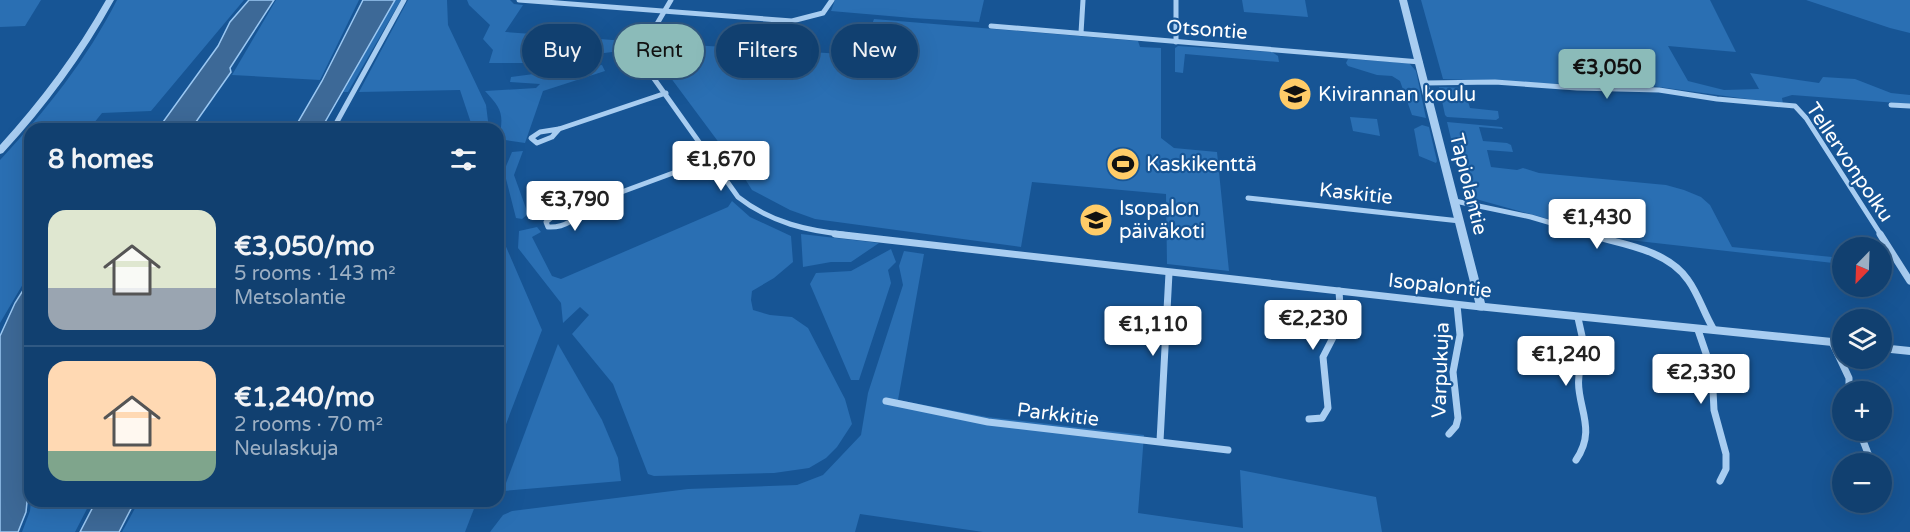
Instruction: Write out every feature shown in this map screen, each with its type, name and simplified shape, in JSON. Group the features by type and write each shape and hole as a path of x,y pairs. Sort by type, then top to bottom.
{"street":[{"path":"25,123 74,60 110,0"},
{"path":"336,123 404,0"},
{"path":"519,0 792,21 823,13 832,0"},
{"path":"665,10 671,0"},
{"path":"1081,33 1083,0"},
{"path":"1176,0 1176,42"},
{"name":"Tapiolantie","path":"1403,0 1481,307"},
{"name":"Isopalontie","path":"665,10 641,51 645,66 738,197 766,217 815,231 1457,305 1832,342"},
{"name":"Otsontie","path":"991,26 1420,62"},
{"name":"Tellervonpolku","path":"1425,83 1495,82 1577,88 1650,89 1717,99 1789,105 1798,108 1910,281"},
{"path":"559,129 666,93"},
{"path":"1891,105 1910,106"},
{"path":"0,151 24,124"},
{"path":"584,206 576,219 548,227 546,222 551,218 711,159"},
{"name":"Kaskitie","path":"1248,198 1460,221"},
{"path":"1455,201 1531,217 1660,256 1678,265 1687,275 1714,330"},
{"path":"1160,441 1169,273"},
{"path":"1309,420 1322,418 1328,408 1323,357 1341,322 1339,291"},
{"name":"Varpukuja","path":"1449,434 1456,426 1458,418 1453,372 1460,335 1457,305"},
{"path":"1576,460 1584,452 1588,442 1578,386 1579,367 1586,354 1578,318"},
{"path":"1698,330 1712,371 1714,410 1726,454 1726,469 1720,481"},
{"path":"1892,349 1910,351"},
{"name":"Parkkitie","path":"886,401 962,418 1228,450"}],"shaded area":[{"path":"0,0 41,0 25,26 0,27"},
{"path":"117,0 244,0 151,111 102,113 94,123 33,123 79,64"},
{"path":"249,0 274,0 230,68 231,72 195,123 162,123 218,46 230,22"},
{"path":"276,0 359,0 320,80 232,75"},
{"path":"363,0 395,0 324,123 298,123 322,81"},
{"path":"395,0 401,0 348,92 343,92"},
{"path":"408,0 447,0 448,25 486,105 488,123 471,123 460,90 359,92"},
{"path":"467,0 510,0 514,4 523,5 505,32 522,33 522,63 489,63 493,50 483,39 490,25 469,5"},
{"path":"835,0 984,0 979,22 831,11"},
{"path":"1242,0 1305,0 1308,17 1244,12"},
{"path":"1421,0 1710,0 1736,52 1668,46 1688,81 1724,90 1759,89 1750,73 1819,83 1823,77 1855,79 1891,93 1910,95 1910,104 1792,95 1782,98 1783,104 1630,83 1587,85 1443,79"},
{"path":"1806,0 1910,0 1910,33 1890,28"},
{"path":"874,19 1138,41 1140,47 1161,48 1161,138 1174,148 1217,152 1229,271 1167,264 1166,194 1032,182 1021,247 815,219 790,210 752,190 671,78 704,78 704,46 716,46 716,78 819,78 819,53 831,53 831,78 918,78 918,24 872,24"},
{"path":"602,39 614,40 614,52 602,53"},
{"path":"1178,46 1272,52 1278,56 1279,62 1185,54 1183,73 1175,72 1175,48"},
{"path":"1348,59 1409,63 1416,71 1426,118 1412,115 1400,81 1392,76 1377,75 1348,66 1346,63"},
{"path":"522,76 522,78 583,78 543,91 525,143 504,140 504,123 501,123 500,112 485,91 536,88 540,84 510,82 511,77"},
{"path":"1439,87 1464,88 1470,108 1498,111 1499,118 1496,120 1447,117"},
{"path":"1350,117 1377,119 1380,136 1353,131"},
{"path":"1447,122 1502,127 1503,129 1479,127 1483,141 1511,145 1513,152 1487,150 1491,167 1517,170 1523,168 1539,173 1666,185 1684,190 1701,197 1710,205 1732,247 1832,257 1832,263 1620,239 1465,196 1458,168 1464,166 1463,162 1456,160"},
{"path":"1422,125 1429,127 1436,163 1419,156 1414,129"},
{"path":"24,133 24,282 0,323 0,160"},
{"path":"523,151 514,175 528,214 522,219 516,218 504,171 512,152"},
{"path":"732,201 750,217 791,236 793,262 774,278 752,291 753,310 770,315 792,317 808,328 845,399 852,424 837,447 826,458 809,468 774,473 654,476 648,474 613,384 572,334 589,315 580,307 563,323 561,303 518,248 519,231 537,227 541,232 532,237 552,276 561,279 728,207"},
{"path":"801,234 879,243 851,262 831,262 803,267"},
{"path":"504,242 542,330 504,429 504,327"},
{"path":"891,249 896,262 888,270 891,283 859,380 851,380 810,284 816,273 851,271"},
{"path":"904,251 924,254 898,400 987,417 1144,435 1138,513 1243,528 1240,470 1376,497 1382,532 983,532 860,514 855,532 490,532 503,515 512,511 688,489 797,485 823,475 861,435 868,393 903,285 899,266"},
{"path":"24,289 24,507 26,507 18,532 0,532 0,336"},
{"path":"558,344 602,420 618,458 621,481 504,491"},
{"path":"30,507 88,507 75,532 22,532"},
{"path":"93,507 132,507 119,532 80,532"},
{"path":"136,507 475,507 465,532 122,532"}],"place":[{"name":"Kivirannan koulu","path":"1295,94"},
{"name":"Kaskikenttä","path":"1123,164"},
{"name":"Isopalon päiväkoti","path":"1096,220"}]}
